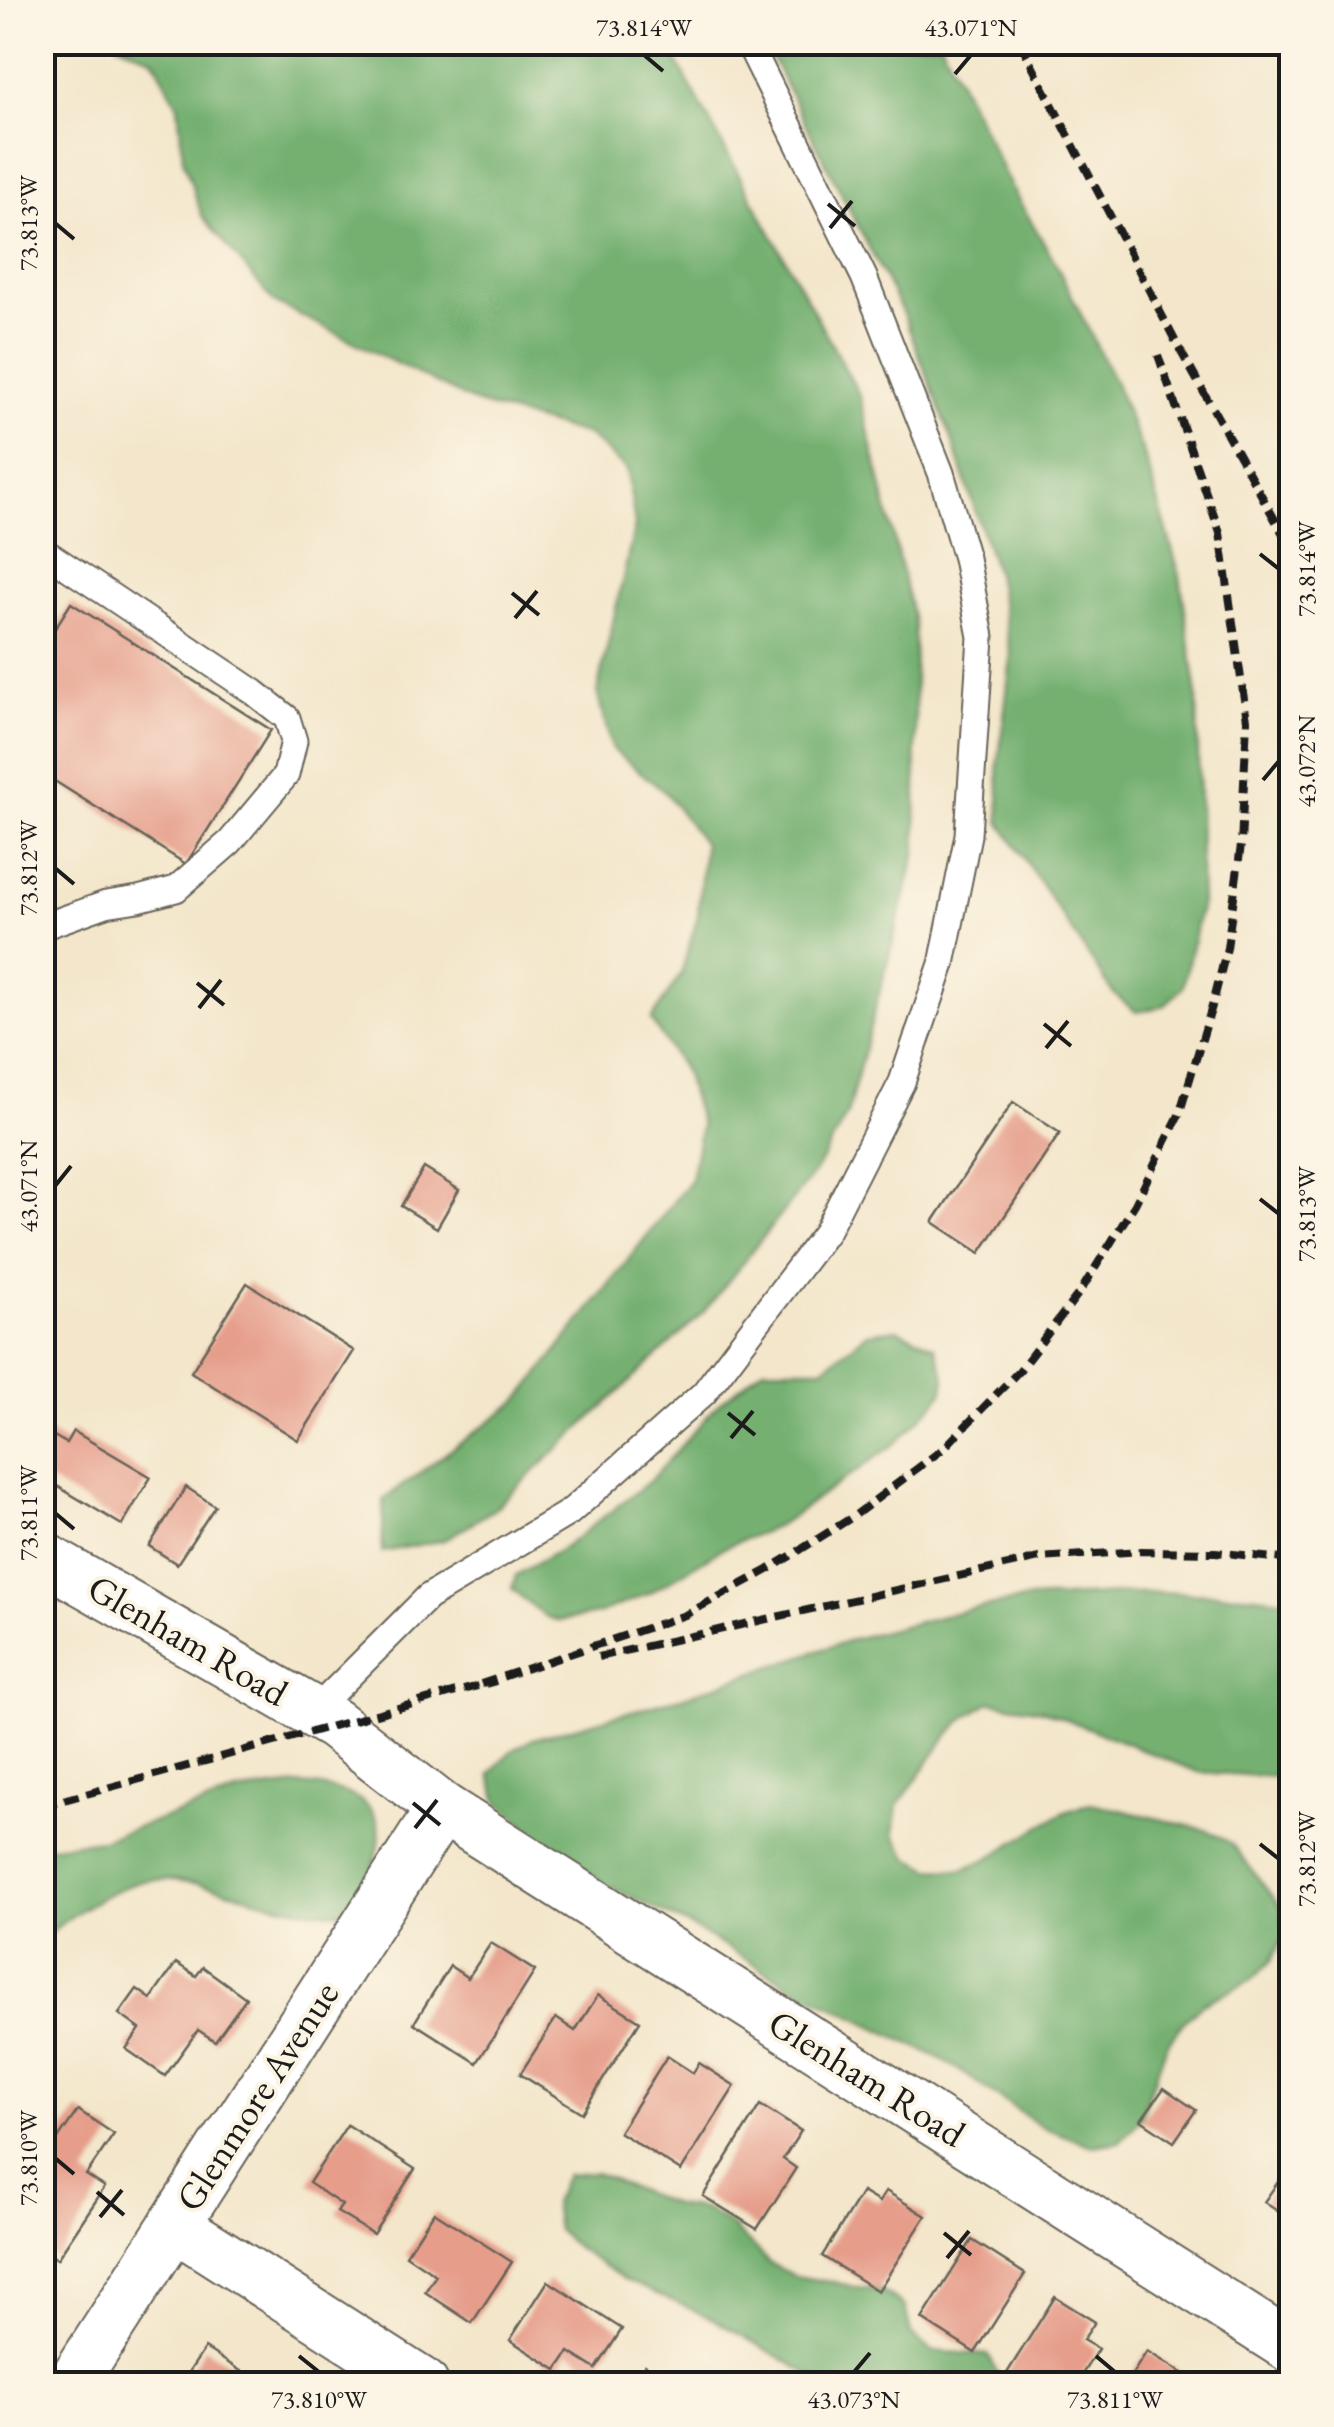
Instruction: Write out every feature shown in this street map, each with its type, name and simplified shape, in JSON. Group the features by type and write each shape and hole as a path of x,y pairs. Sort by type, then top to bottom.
{"street":[{"name":"Glenham Road","path":"42,1557 323,1718 442,1808 1292,2348"},
{"name":"Glenmore Avenue","path":"72,2384 442,1808"},
{"path":"174,2225 423,2384"}],"lane":[{"path":"323,1718 428,1598 570,1512 704,1394 826,1232 902,1082 942,964 968,835 981,637 966,558 941,473 864,278 748,42"},
{"path":"42,550 254,692 288,718 294,741 286,775 230,842 176,889 106,904 42,927"}],"green space":[{"path":"117,43 667,43 860,396 914,623 917,850 847,1115 816,1170 704,1312 493,1510 444,1540 382,1552 384,1499 519,1400 691,1179 701,1125 683,1069 651,1020 681,974 698,915 704,844 666,793 612,749 597,692 635,525 627,470 588,435 478,404 274,302 202,216 183,159 178,106 154,59"},
{"path":"764,43 941,43 1012,189 1053,258 1115,383 1146,460 1180,576 1197,695 1201,903 1183,987 1164,1006 1136,1012 1113,993 1000,822 998,767 1011,657 996,574 951,437 903,314"},
{"path":"897,1329 935,1347 945,1377 943,1391 896,1443 778,1526 724,1547 650,1593 598,1614 558,1621 544,1616 512,1589 516,1575 565,1547 651,1480 718,1404 764,1368 823,1368 868,1333"},
{"path":"1153,1592 1291,1600 1291,1778 1198,1772 1043,1710 990,1702 966,1717 948,1735 898,1805 894,1834 908,1857 932,1869 961,1870 987,1859 1063,1813 1091,1803 1206,1830 1232,1844 1281,1908 1284,1936 1271,1961 1252,1980 1202,2004 1182,2024 1167,2044 1139,2121 1119,2142 1092,2146 1040,2126 947,2062 791,1986 690,1926 610,1887 561,1855 498,1802 490,1774 510,1752 533,1739 681,1697 853,1639 970,1609 1030,1599"},
{"path":"299,1785 348,1794 371,1810 378,1823 379,1839 370,1874 344,1912 296,1908 203,1885 151,1880 93,1902 43,1940 43,1847 101,1840 240,1792"},
{"path":"595,2173 674,2205 704,2209 729,2224 769,2263 795,2276 882,2291 905,2307 911,2334 932,2351 989,2355 1002,2384 826,2384 709,2317 625,2280 557,2230 553,2203 566,2175"}],"building":[{"path":"71,603 271,730 186,864 42,773 42,622 54,630"},
{"path":"1013,1102 1060,1133 980,1253 933,1222"},
{"path":"424,1168 459,1190 437,1228 401,1206"},
{"path":"247,1283 354,1351 298,1440 191,1372"},
{"path":"42,1429 66,1443 73,1431 151,1477 122,1525 42,1477"},
{"path":"186,1487 215,1506 177,1564 149,1546"},
{"path":"491,1943 535,1971 477,2063 414,2023 450,1966 468,1978"},
{"path":"176,1963 196,1976 203,1967 246,1998 215,2041 198,2030 165,2076 126,2049 140,2029 119,2014 137,1989 151,1999"},
{"path":"598,1995 640,2021 582,2113 520,2074 556,2018 575,2031"},
{"path":"667,2056 693,2073 699,2063 735,2086 681,2171 619,2132"},
{"path":"1164,2088 1196,2110 1174,2142 1141,2120"},
{"path":"760,2105 801,2131 783,2159 796,2168 757,2229 703,2196"},
{"path":"78,2110 114,2134 86,2175 105,2187 57,2259 42,2249 42,2162"},
{"path":"347,2125 415,2169 373,2234 337,2212 342,2205 309,2183"},
{"path":"1287,2169 1292,2173 1292,2221 1264,2202"},
{"path":"886,2191 926,2216 878,2291 822,2256 862,2192 879,2202"},
{"path":"434,2212 512,2262 472,2323 425,2292 436,2275 406,2255"},
{"path":"972,2240 1025,2274 975,2353 922,2319"},
{"path":"548,2281 622,2329 596,2369 569,2352 557,2370 510,2340"},
{"path":"1055,2297 1095,2322 1083,2340 1098,2349 1076,2384 1007,2384 1002,2381"},
{"path":"205,2348 261,2384 181,2384"},
{"path":"1147,2351 1200,2384 1126,2384"},
{"path":"645,2365 676,2384 633,2384"}],"railway":[{"path":"1020,42 1180,350 1292,550"},
{"path":"481,1684 685,1615 768,1570 854,1516 943,1449 1019,1371 1082,1289 1135,1204 1179,1115 1227,948 1241,845 1247,720 1220,533 1158,355"},
{"path":"598,1657 1039,1558 1142,1551 1215,1552 1292,1560"},
{"path":"42,1806 496,1681"}]}
